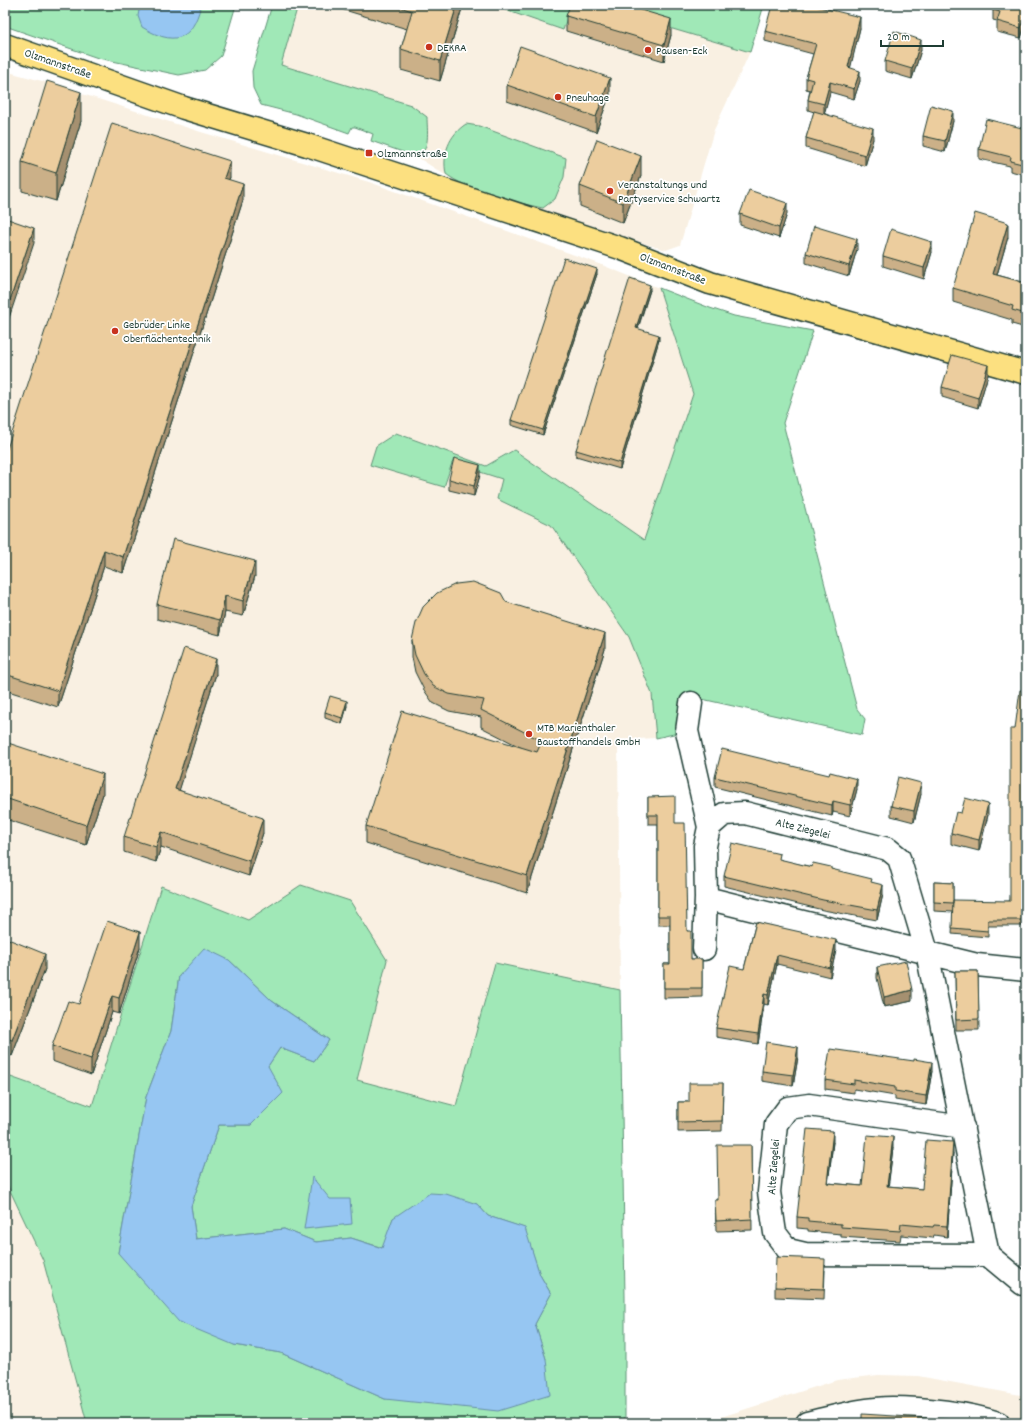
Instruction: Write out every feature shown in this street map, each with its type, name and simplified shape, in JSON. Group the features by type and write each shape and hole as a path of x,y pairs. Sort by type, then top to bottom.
{"main road":[{"name":"Olzmannstraße","path":"5,45 184,108 307,145 612,245 710,283 769,298 1026,373"}],"street":[{"path":"691,703 687,731 709,827 705,846 706,898 704,949"},
{"name":"Alte Ziegelei","path":"709,827 724,814 745,813 888,849 899,858 927,952"},
{"path":"706,898 977,965 1026,970"},
{"path":"927,952 988,1255 1023,1284 1026,1284"},
{"name":"Alte Ziegelei","path":"963,1127 809,1105 788,1108 776,1124 769,1192 775,1233 788,1250 805,1254 988,1255"},
{"path":"807,1423 848,1413 891,1408 945,1412 998,1423"}],"shaded area":[{"path":"298,5 491,5 563,30 571,5 592,5 750,52 714,130 680,245 666,250 522,207 456,182 417,157 420,155 411,105 281,65"},
{"path":"5,71 42,81 201,132 369,182 597,263 659,288 693,394 644,540 514,450 486,466 396,433 370,465 444,486 451,463 502,479 497,499 551,525 629,637 652,694 656,738 618,740 620,990 495,963 456,1106 357,1081 387,960 301,885 248,920 161,886 92,1107 5,1075"},
{"path":"5,1180 43,1260 87,1423 5,1423"},
{"path":"878,1375 918,1376 1026,1396 1026,1423 702,1423 837,1380"}],"green space":[{"path":"5,5 236,5 221,56 205,70 179,75 98,58 5,26"},
{"path":"272,5 298,5 281,65 411,105 427,117 428,134 426,145 421,154 417,157 371,141 373,134 355,127 352,127 349,133 296,114 261,105 253,88 252,71"},
{"path":"491,5 571,5 563,30"},
{"path":"592,5 764,5 750,52"},
{"path":"466,124 479,126 566,158 564,177 555,199 543,208 532,206 479,190 455,180 446,174 445,159 448,146 455,134"},
{"path":"659,288 734,316 813,331 783,423 857,709 865,719 862,735 684,695 678,733 656,738 652,694 629,637 551,525 497,499 502,479 452,463 444,487 370,465 376,446 396,433 486,466 514,450 644,540 693,394"},
{"path":"301,885 350,901 387,960 357,1080 456,1106 495,963 620,990 625,1297 625,1423 87,1423 43,1260 5,1180 5,1075 92,1106 161,886 248,920","holes":["229,960 272,1001 329,1040 314,1061 280,1048 268,1066 251,1125 219,1125 191,1206 196,1239 284,1229 316,1242 351,1238 383,1248 393,1218 477,1204 488,1216 524,1228 540,1275 551,1294 535,1324 546,1359 385,1399 281,1353 234,1345 118,1253 146,1097 171,1031 179,976"]}],"water":[{"path":"140,5 201,5 192,27 187,33 180,37 172,38 163,37 142,27 138,16"},
{"path":"204,948 229,960 272,1001 329,1040 314,1061 280,1048 268,1066 283,1093 251,1125 219,1125 191,1206 196,1239 284,1229 316,1242 351,1238 382,1248 393,1218 430,1193 446,1194 477,1204 488,1216 525,1228 540,1275 551,1294 535,1324 546,1359 550,1395 498,1411 385,1399 281,1353 234,1345 179,1322 118,1253 146,1097 171,1031 179,976"},
{"path":"312,1177 330,1199 350,1199 352,1224 304,1229"}],"building":[{"path":"394,5 457,5 440,61 401,49 412,11"},
{"path":"570,5 624,5 671,19 664,45 566,16"},
{"path":"772,5 811,5 860,17 848,67 860,71 854,89 830,82 824,104 808,100 813,80 806,78 816,44 765,31"},
{"path":"995,5 1026,5 1026,11 1021,28 997,21 1000,12 993,10"},
{"path":"894,31 921,40 912,69 885,61"},
{"path":"520,46 610,78 596,117 507,85"},
{"path":"47,81 81,92 56,173 22,162"},
{"path":"931,105 953,111 945,141 923,136"},
{"path":"814,111 873,128 865,155 806,138"},
{"path":"986,119 1026,129 1026,165 1010,161 1011,157 979,149"},
{"name":"Gebrüder Linke Oberflächentechnik","path":"112,123 230,161 224,178 243,184 123,557 104,550 58,691 5,674 5,455"},
{"path":"597,139 641,156 623,203 580,186"},
{"path":"749,190 787,203 779,228 740,214"},
{"path":"975,213 1008,223 993,274 1026,283 1026,314 1012,310 1013,306 953,288"},
{"path":"5,218 34,228 5,315"},
{"path":"814,226 857,239 849,266 806,253"},
{"path":"891,229 932,242 924,268 883,256"},
{"path":"564,258 597,269 543,430 511,420"},
{"path":"630,278 650,285 636,328 659,335 620,463 576,450"},
{"path":"952,355 988,365 978,398 942,387"},
{"path":"454,458 480,465 474,486 449,479"},
{"path":"173,539 255,561 243,601 225,596 220,620 157,604"},
{"name":"MTB Marienthaler Baustoffhandels GmbH","path":"473,582 501,593 506,602 605,633 527,876 366,826 402,711 537,752 542,741 481,710 484,700 449,694 433,686 424,674 415,655 412,640 416,623 423,607 437,593 456,584"},
{"path":"184,648 216,659 175,789 263,818 249,861 161,832 156,847 124,837"},
{"path":"1020,690 1026,691 1026,920 988,920 988,931 952,928 953,900 1010,901 1010,729 1015,729"},
{"path":"330,696 347,701 342,718 325,712"},
{"path":"5,742 103,774 86,825 5,798"},
{"path":"722,749 829,775 830,772 857,779 850,805 833,801 832,805 715,777"},
{"path":"898,777 921,783 914,811 891,806"},
{"path":"675,796 675,823 685,823 687,931 691,931 691,959 702,959 702,988 664,988 664,964 670,964 670,916 658,916 658,815 648,815 648,797"},
{"path":"965,798 988,804 979,840 951,833 956,812 961,813"},
{"path":"732,843 780,854 779,859 812,867 813,863 872,879 871,882 883,885 877,910 823,900 724,876"},
{"path":"934,882 953,883 953,903 934,902"},
{"path":"107,921 140,932 119,998 112,996 91,1059 52,1046 68,1001 79,1004"},
{"path":"756,922 836,940 830,968 777,955 768,995 764,994 758,1034 716,1028 730,966 744,969"},
{"path":"8,939 45,954 12,1040 5,1038 5,946"},
{"path":"906,961 912,990 884,997 877,967"},
{"path":"955,971 978,971 979,1019 956,1020"},
{"path":"766,1042 798,1047 793,1075 762,1071"},
{"path":"830,1049 914,1061 914,1059 932,1062 926,1096 895,1091 895,1087 854,1080 854,1084 825,1080"},
{"path":"689,1083 723,1083 722,1121 678,1122 678,1102 689,1102"},
{"path":"807,1129 833,1131 827,1183 862,1186 867,1135 893,1137 887,1186 922,1189 926,1140 953,1142 947,1226 934,1225 933,1227 901,1224 900,1231 841,1227 841,1224 808,1221 808,1218 797,1217"},
{"path":"717,1145 751,1145 752,1219 716,1221 715,1200 718,1200"},
{"path":"776,1257 825,1259 824,1289 775,1287"},
{"path":"862,1414 975,1421 975,1423 862,1423"}],"place":[{"name":"DEKRA","path":"429,47"},
{"name":"Pausen-Eck","path":"648,50"},
{"name":"Pneuhage","path":"558,97"},
{"name":"Olzmannstraße","path":"369,153"},
{"name":"Veranstaltungs und Partyservice Schwartz","path":"610,191"},
{"name":"Gebrüder Linke Oberflächentechnik","path":"115,331"},
{"name":"MTB Marienthaler Baustoffhandels GmbH","path":"529,734"}]}
